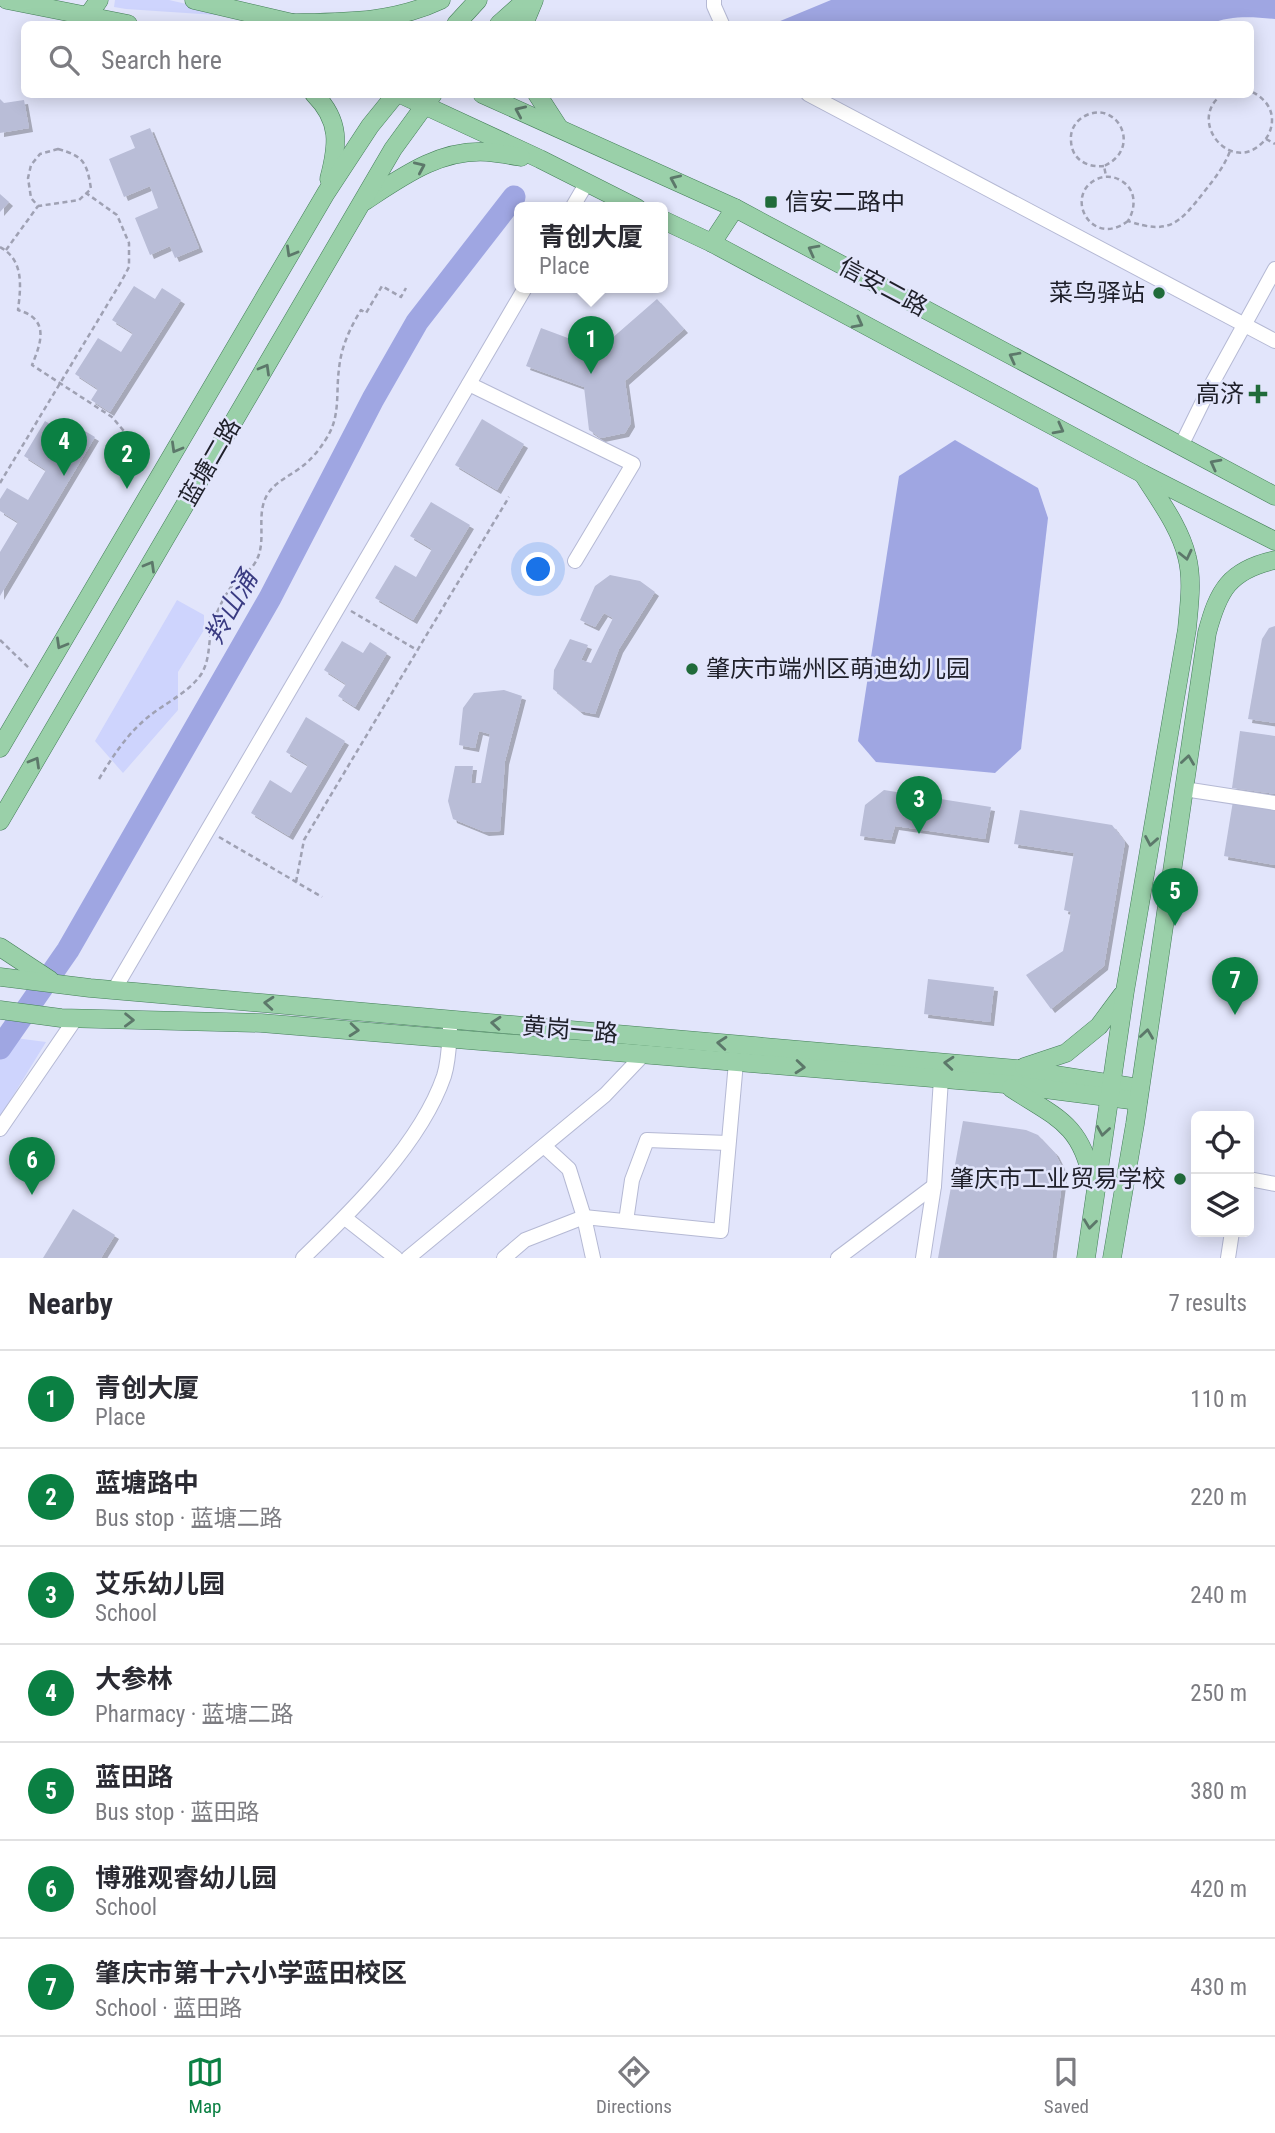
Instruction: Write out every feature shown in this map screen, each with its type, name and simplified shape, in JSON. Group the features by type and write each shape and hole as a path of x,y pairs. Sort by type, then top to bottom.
{"main road":[{"path":"6,0 110,21"},
{"path":"87,17 99,0"},
{"path":"194,0 282,21"},
{"path":"350,21 405,15 441,0"},
{"path":"459,21 478,0"},
{"path":"502,21 526,0"},
{"path":"525,21 534,0"},
{"path":"317,98 329,112 336,134 336,152 326,193"},
{"name":"蓝塘二路","path":"0,748 326,193 370,126 394,98"},
{"name":"信安二路","path":"491,98 735,208 1275,496"},
{"path":"540,98 559,128"},
{"path":"429,100 624,202"},
{"name":"蓝塘二路","path":"0,821 393,149 429,100"},
{"path":"362,203 414,169 441,158 487,152 540,159"},
{"path":"712,243 735,208"},
{"name":"信安二路","path":"668,222 712,243 1143,474 1275,541"},
{"path":"1086,1258 1125,991 1190,600 1188,559 1181,538 1143,474"},
{"path":"1112,1258 1139,1095 1207,633 1215,605 1222,591 1234,578 1265,562 1275,560"},
{"path":"6,951 56,984"},
{"name":"黄岗一路","path":"1,977 90,988 1017,1069 1139,1095"},
{"path":"1017,1069 1066,1053 1099,1026 1125,991"},
{"name":"黄岗一路","path":"0,1010 69,1018 261,1023 941,1079 1110,1090"},
{"path":"1005,1084 1055,1114 1070,1128 1089,1163 1094,1190"}],"street":[{"path":"713,0 721,21"},
{"path":"816,98 1275,341"},
{"path":"576,202 586,184"},
{"path":"1181,446 1275,269"},
{"path":"114,990 522,293"},
{"path":"469,384 633,464 575,561"},
{"path":"1184,789 1275,803"},
{"path":"0,1129 69,1018"},
{"path":"303,1258 345,1218 407,1144 434,1100 444,1074 450,1019"},
{"path":"408,1258 605,1095 644,1054"},
{"path":"505,1258 525,1240 584,1217 721,1231 736,1062"},
{"path":"923,1258 934,1186 941,1079"},
{"path":"626,1221 632,1180 647,1140 729,1143"},
{"path":"544,1146 569,1169 593,1258"},
{"path":"1254,1181 1275,1184"},
{"path":"838,1258 934,1186"},
{"path":"345,1218 396,1258"},
{"path":"1228,1258 1231,1237"}],"path":[{"path":"1219,98 1212,106 1209,117 1209,128 1214,138 1230,151 1250,151 1266,139 1272,120 1265,101 1254,92"},
{"path":"1095,113 1112,117 1123,131 1123,149 1112,163 1104,166 1096,167 1079,160 1071,145 1073,127 1079,120 1095,113"},
{"path":"1266,139 1275,144"},
{"path":"6,250 38,206 79,200 91,189 87,166 75,153 58,149 40,154 31,165 28,178 31,198 38,206"},
{"path":"1128,220 1142,226 1158,228 1174,225 1185,216 1224,166 1230,151"},
{"path":"1104,166 1106,176"},
{"path":"1106,176 1122,180 1133,195 1134,204 1128,220 1112,229 1103,229 1088,221 1084,214 1082,197 1085,190 1091,183 1106,176"},
{"path":"0,483 129,267 129,243 117,215 86,194"},
{"path":"0,247 17,263 20,276 18,310 29,313 37,320 41,334 40,347 32,365 112,417 129,437"},
{"path":"99,779 130,734 192,685 201,674 208,659 214,618 236,582 250,570 258,558 262,508 268,494 283,478 302,468 331,430 338,403 343,346 355,319 361,310 366,313 382,286 401,297 406,288"},
{"path":"296,882 304,840 509,497"},
{"path":"340,604 418,650"},
{"path":"0,640 40,680"},
{"path":"208,831 321,897"}],"shaded area":[{"path":"115,0 169,0 217,11 216,15 126,9 114,7"},
{"path":"831,0 1275,0 1275,19 1250,17 1218,21 780,21"},
{"path":"955,440 1038,488 1048,518 1021,749 995,773 876,762 858,741 899,476"},
{"path":"177,600 204,615 204,630 178,672 178,710 123,773 95,741"},
{"path":"0,1036 46,1042 0,1117"}],"building":[{"path":"0,99 4,103 24,100 29,128 0,133"},
{"path":"150,128 199,248 175,258 170,246 150,255 135,218 158,208 150,186 124,197 109,159 135,148 130,136"},
{"path":"0,194 9,202 0,212"},
{"path":"134,286 155,299 162,288 181,300 110,412 91,400 98,389 75,374 98,338 121,352 133,333 112,320"},
{"path":"657,299 684,329 625,381 631,423 625,433 601,438 589,430 584,387 526,366 541,328 592,347 603,346"},
{"path":"482,419 524,444 497,490 455,465"},
{"path":"45,421 67,434 73,424 95,437 0,596 0,552 18,522 0,511 0,499 7,488 28,500 46,470 24,456"},
{"path":"431,502 470,525 413,620 375,598 395,565 416,577 432,549 410,536"},
{"path":"610,575 640,581 655,592 619,649 595,714 580,711 553,689 554,670 570,639 588,645 581,660 591,663 613,618 604,613 595,627 580,620 595,586"},
{"path":"1275,626 1275,723 1248,719 1262,639 1269,628"},
{"path":"342,641 363,653 370,642 387,653 355,707 338,696 346,684 324,670"},
{"path":"504,690 522,696 505,761 500,831 485,832 453,819 448,801 455,766 473,766 471,783 481,783 490,734 479,731 475,748 459,745 463,708 474,693"},
{"path":"306,717 345,741 289,836 251,813 270,780 291,793 308,765 286,752"},
{"path":"1240,731 1275,736 1275,794 1232,788"},
{"path":"884,790 991,807 985,839 895,826 891,840 860,836 865,805"},
{"path":"1233,801 1275,808 1275,865 1224,856"},
{"path":"1020,810 1112,825 1125,842 1104,966 1051,1009 1026,975 1063,951 1071,912 1064,910 1074,853 1014,844"},
{"path":"928,979 994,987 990,1022 924,1014"},
{"path":"963,1121 1026,1130 1038,1135 1055,1153 1063,1176 1052,1258 938,1258"},
{"path":"73,1209 115,1235 101,1258 43,1258"}],"waterway":[{"name":"羚山涌","path":"0,1048 68,950 270,598 373,399 417,322 514,197"}],"place":[{"name":"信安二路中","path":"771,202"},
{"name":"菜鸟驿站","path":"1159,293"},
{"name":"青创大厦","path":"591,374"},
{"name":"高济","path":"1258,394"},
{"name":"大参林","path":"64,476"},
{"name":"蓝塘路中","path":"127,489"},
{"name":"肇庆市端州区萌迪幼儿园","path":"692,669"},
{"name":"艾乐幼儿园","path":"919,834"},
{"name":"蓝田路","path":"1175,926"},
{"name":"肇庆市第十六小学蓝田校区","path":"1235,1015"},
{"name":"肇庆市工业贸易学校","path":"1180,1179"},
{"name":"博雅观睿幼儿园","path":"32,1195"}]}
